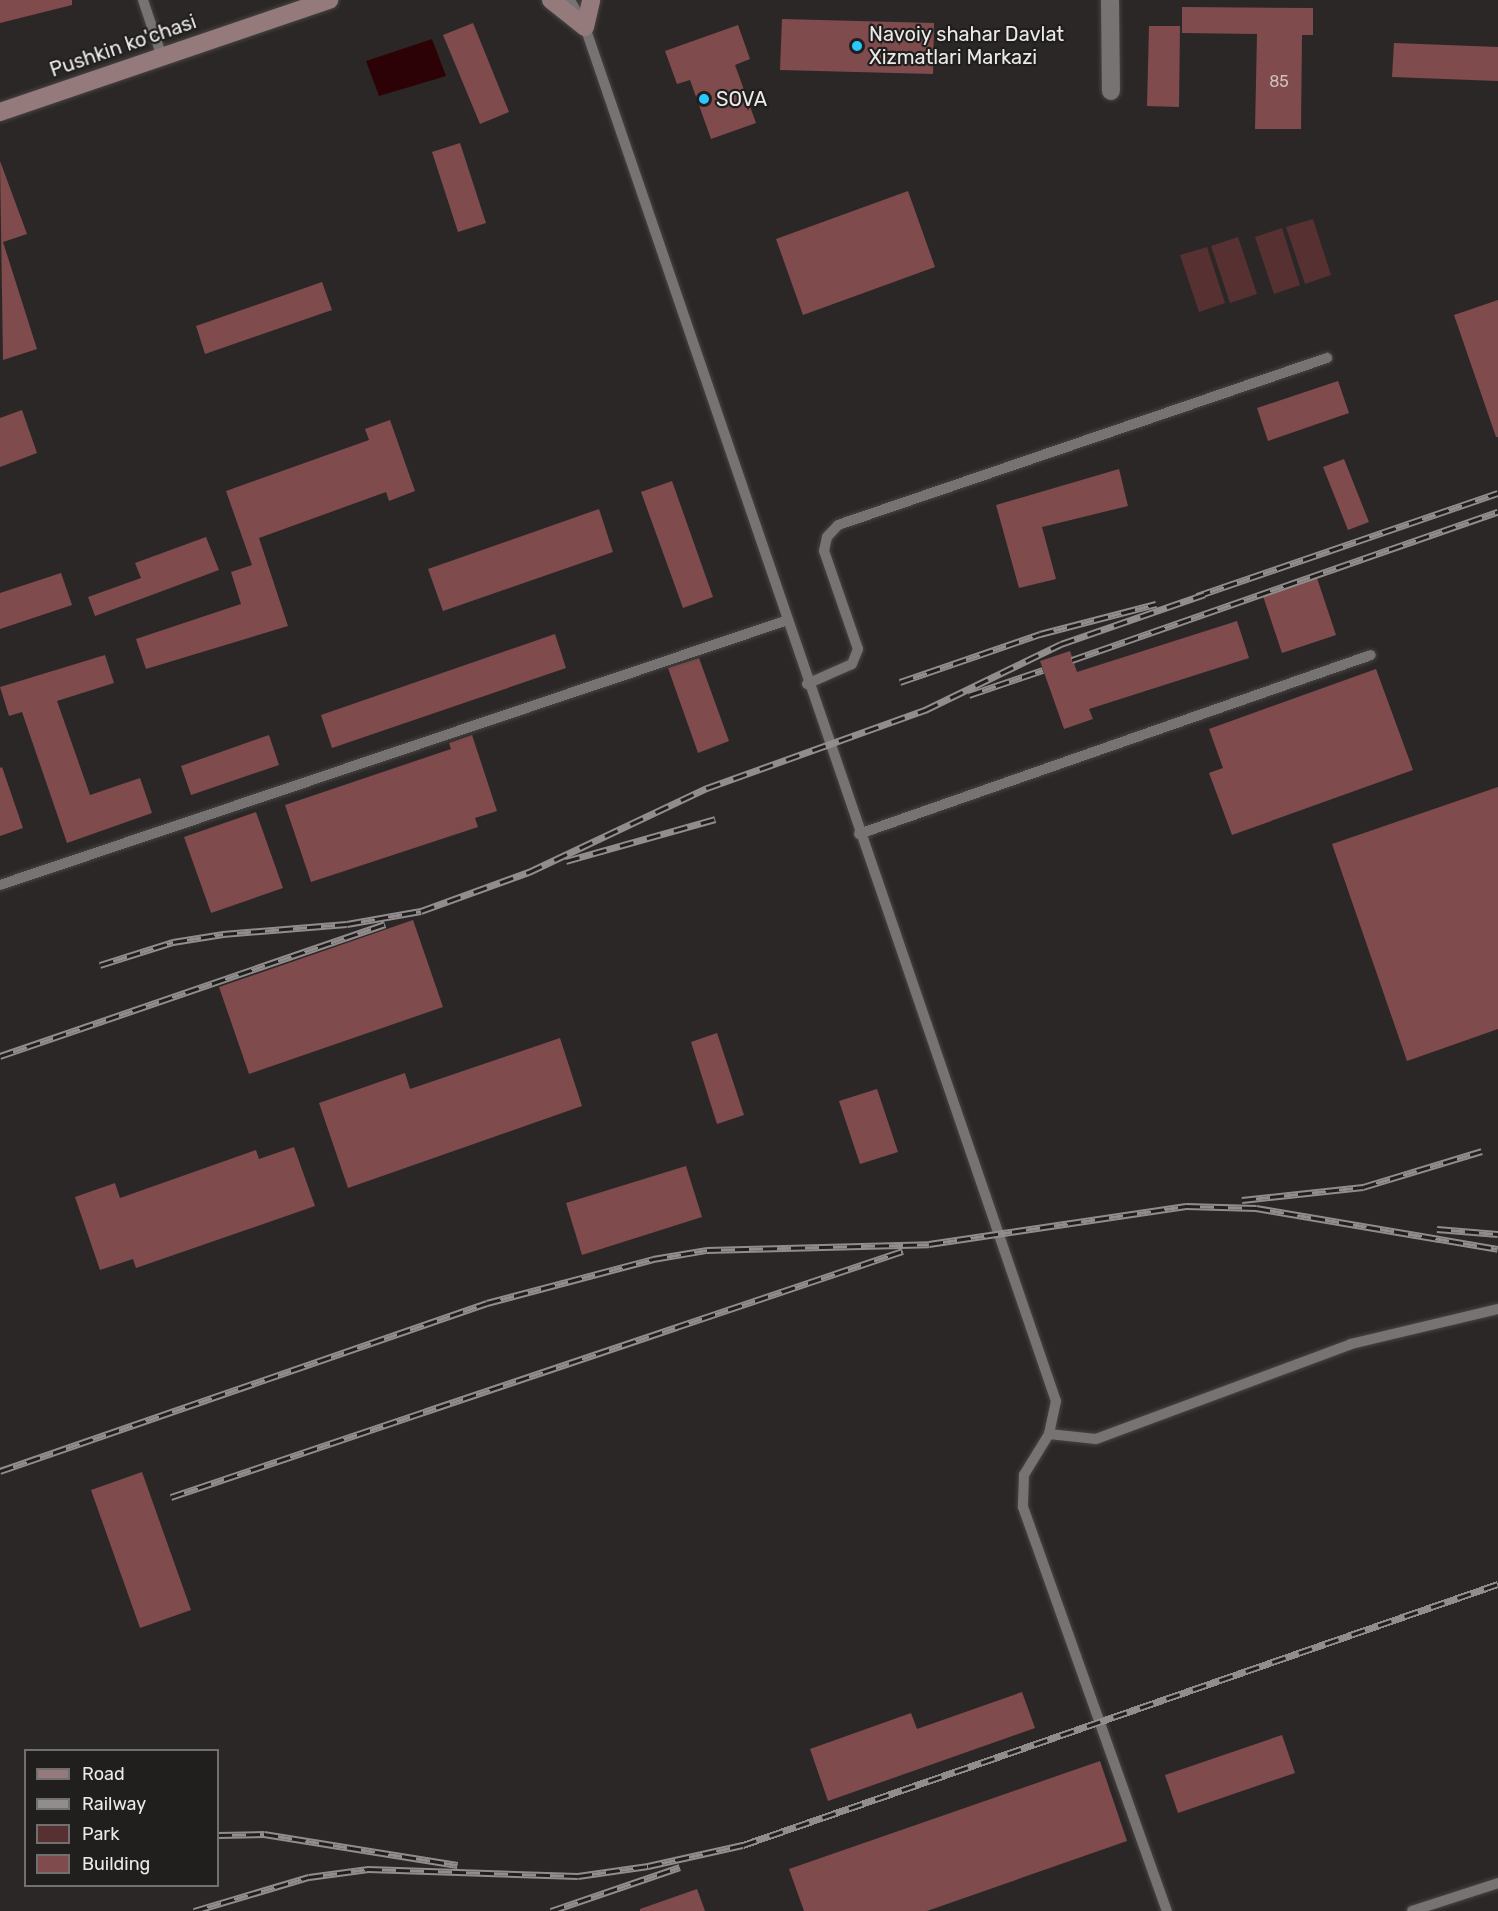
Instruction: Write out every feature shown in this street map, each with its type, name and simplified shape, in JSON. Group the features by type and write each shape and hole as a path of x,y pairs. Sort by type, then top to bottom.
{"main road":[{"name":"Pushkin ko'chasi","path":"0,112 329,0"},
{"path":"551,0 585,27 591,0"}],"street":[{"path":"1110,0 1111,91"}],"lane":[{"path":"143,0 162,57"},
{"path":"570,0 585,27 785,621 1056,1401 1049,1434 1024,1475 1023,1507 1167,1911"},
{"path":"807,684 852,664 858,649 824,552 827,537 838,525 1327,358"},
{"path":"0,885 785,621"},
{"path":"859,834 1371,656"},
{"path":"1049,1434 1096,1439 1351,1344 1498,1309"},
{"path":"1412,1911 1498,1883"}],"green space":[{"path":"1313,219 1331,275 1305,284 1286,227"},
{"path":"1282,228 1300,285 1274,294 1255,237"},
{"path":"1238,237 1257,294 1230,303 1211,246"},
{"path":"1207,247 1225,303 1199,312 1180,255"}],"shaded area":[{"path":"432,39 446,76 379,96 366,61"}],"building":[{"path":"0,0 72,0 72,5 0,23"},
{"path":"1182,7 1313,8 1313,35 1302,35 1301,129 1255,129 1257,34 1182,33"},
{"name":"Navoiy shahar Davlat Xizmatlari Markazi","path":"782,19 934,23 933,74 780,70"},
{"path":"473,23 509,112 480,124 443,35"},
{"path":"738,25 750,59 735,65 756,123 711,139 690,80 677,84 665,51"},
{"path":"1149,26 1180,26 1179,107 1147,106"},
{"path":"1394,43 1498,47 1498,81 1392,77"},
{"path":"460,143 486,223 458,232 432,152"},
{"path":"0,161 27,234 3,242 37,349 3,360"},
{"path":"908,191 935,267 803,315 776,239"},
{"path":"322,282 332,310 205,354 196,326"},
{"path":"1498,300 1498,437 1496,437 1454,315"},
{"path":"1338,381 1349,413 1268,441 1257,408"},
{"path":"22,410 37,453 0,467 0,418"},
{"path":"390,420 415,491 389,501 386,492 259,538 288,626 146,669 136,639 241,604 231,572 252,565 226,491 369,440 365,429"},
{"path":"1344,459 1369,522 1348,530 1323,467"},
{"path":"1119,469 1128,506 1042,527 1056,579 1019,588 996,505"},
{"path":"672,481 713,597 683,608 641,492"},
{"path":"599,509 613,552 443,611 428,569"},
{"path":"206,537 219,570 95,616 88,597 141,578 135,563"},
{"path":"61,573 72,605 0,629 0,593"},
{"path":"1317,578 1336,635 1282,653 1263,596"},
{"path":"1237,621 1249,658 1089,709 1093,719 1064,729 1040,661 1070,651 1077,672"},
{"path":"555,634 566,668 332,748 321,715"},
{"path":"105,655 114,683 57,701 90,795 140,778 152,813 67,843 22,712 9,716 0,687"},
{"path":"699,658 729,741 698,753 668,668"},
{"path":"1376,669 1413,770 1232,835 1209,773 1223,768 1209,729"},
{"path":"269,735 279,765 191,795 181,766"},
{"path":"472,735 497,811 475,818 478,827 311,882 285,805 451,749 449,743"},
{"path":"2,767 23,828 0,836 0,768"},
{"path":"1498,787 1498,1029 1407,1061 1332,844"},
{"path":"256,812 283,888 211,913 184,837"},
{"path":"413,920 443,1007 249,1074 219,987"},
{"path":"717,1033 744,1115 717,1124 691,1042"},
{"path":"560,1038 582,1106 348,1188 319,1103 405,1073 410,1089"},
{"path":"877,1089 898,1152 860,1164 839,1101"},
{"path":"294,1147 315,1206 136,1268 133,1259 100,1270 75,1197 115,1183 120,1198 256,1150 259,1159"},
{"path":"686,1166 702,1217 582,1255 566,1203"},
{"path":"142,1472 191,1610 140,1628 91,1490"},
{"path":"1022,1692 1035,1728 828,1801 810,1749 911,1713 917,1729"},
{"path":"1282,1735 1295,1773 1178,1813 1165,1775"},
{"path":"1100,1761 1127,1841 927,1911 804,1911 789,1869"},
{"path":"697,1889 705,1911 640,1911 640,1909"}],"railway":[{"path":"1197,596 1498,493"},
{"path":"1072,660 1498,512"},
{"path":"100,965 173,942 223,934 347,924 421,911 529,872 707,788 925,710 1061,644 1205,594"},
{"path":"900,682 1040,634 1156,604"},
{"path":"969,695 1043,670"},
{"path":"566,861 715,819"},
{"path":"0,1056 385,924"},
{"path":"1242,1200 1363,1187 1482,1151"},
{"path":"0,1471 487,1303 653,1259 707,1250 929,1244 1186,1206 1256,1208 1498,1249"},
{"path":"1437,1229 1498,1234"},
{"path":"171,1497 903,1251"},
{"path":"194,1911 309,1877 368,1869 578,1876 648,1866 743,1845 1498,1584"},
{"path":"219,1835 264,1834 458,1865"},
{"path":"551,1911 680,1867"}],"place":[{"name":"Navoiy shahar Davlat Xizmatlari Markazi","path":"857,46"},
{"name":"SOVA","path":"704,99"}]}
